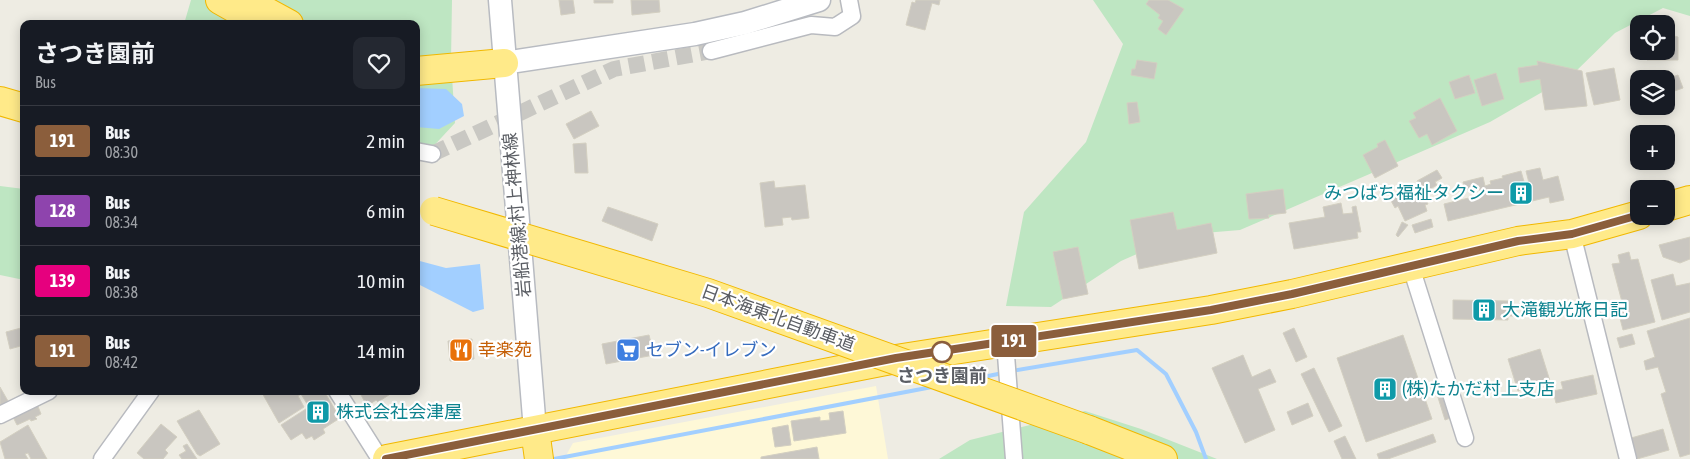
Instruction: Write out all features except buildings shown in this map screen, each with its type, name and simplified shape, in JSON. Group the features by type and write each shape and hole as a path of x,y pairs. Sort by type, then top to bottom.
{"highway":[{"path":"220,0 256,20"},
{"path":"245,0 282,20"},
{"path":"420,58 504,63"},
{"path":"420,71 504,63"},
{"path":"0,101 20,107"},
{"path":"0,111 20,114"},
{"path":"0,118 20,120"},
{"path":"1675,204 1690,200"},
{"name":"日本海東北自動車道","path":"425,208 708,293 1089,430 1162,459"},
{"path":"386,459 538,447 896,358 1005,342 1292,294 1518,241 1572,234 1630,218"}],"main road":[{"name":"岩船港線;村上神林線","path":"500,0 538,447"},
{"path":"504,63 695,34 745,23 819,0"}],"street":[{"path":"712,51 811,25 835,27 852,16 849,0"},
{"path":"1572,234 1628,459"},
{"path":"1410,267 1465,438"},
{"path":"1005,342 1014,459"},
{"path":"0,415 41,395"},
{"path":"102,459 149,395"},
{"path":"340,395 380,459"}],"shaded area":[{"path":"876,386 888,459 564,459 573,443"}],"green space":[{"path":"191,0 452,0 451,61 455,123 420,161 420,20 185,20"},
{"path":"1093,0 1690,0 1690,16 1663,8 1650,15 1630,15 1630,25 1615,33 1572,75 1490,122 1240,230 1180,235 1121,261 1051,307 1006,306 1024,212 1086,142 1123,44"},
{"path":"0,186 20,188 20,279 0,275"},
{"path":"1085,411 1141,429 1217,459 939,459 970,440"}],"water":[{"path":"420,88 446,89 462,104 464,116 439,129 420,127"},
{"path":"420,261 446,268 480,264 484,309 473,312 420,285"}],"waterway":[{"path":"1012,371 1137,350 1166,374 1196,432 1206,459"},
{"path":"978,378 1003,373"},
{"path":"554,459 932,387"}],"tunnel":[{"path":"432,154 614,69 711,51"}],"bus line":[{"name":"191","path":"386,459 896,358 1211,310 1292,294 1518,241 1572,234 1630,218"}],"place":[{"name":"みつばち福祉タクシー","path":"1521,193"},
{"name":"大滝観光旅日記","path":"1484,310"},
{"name":"幸楽苑","path":"461,350"},
{"name":"セブン-イレブン","path":"628,350"},
{"name":"さつき園前","path":"942,352"},
{"name":"(株)たかだ村上支店","path":"1385,389"},
{"name":"株式会社会津屋","path":"318,412"}]}
